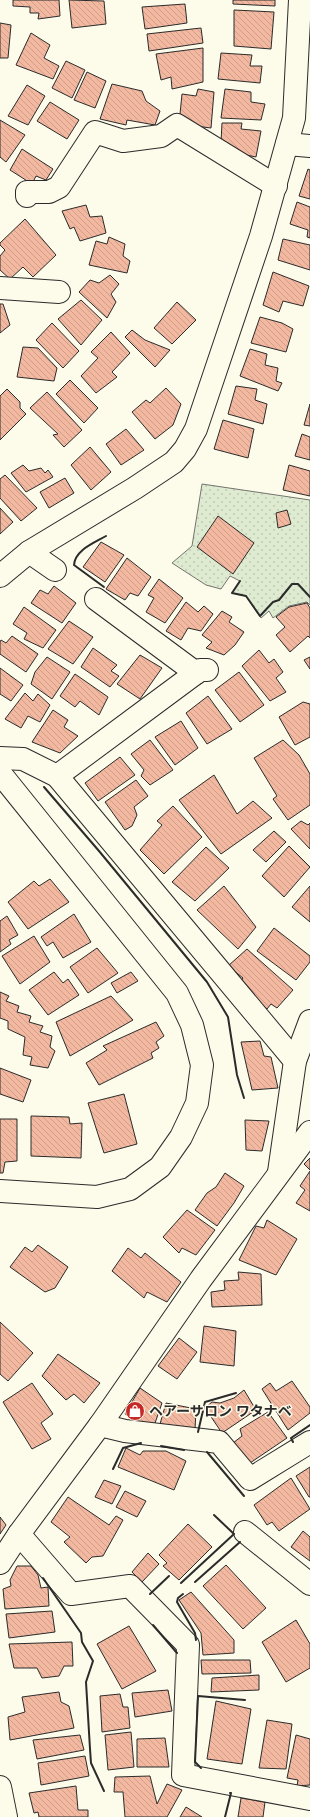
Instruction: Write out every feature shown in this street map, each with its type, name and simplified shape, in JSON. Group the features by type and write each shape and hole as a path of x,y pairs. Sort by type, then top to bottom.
{"street":[{"path":"0,576 29,552 135,488 174,462 185,449 198,422 261,236 294,118 300,0"},
{"path":"27,196 27,192 49,192 59,187 95,132 123,141 161,136 177,125 276,186"},
{"path":"287,144 310,146"},
{"path":"0,288 60,292"},
{"path":"29,552 55,570"},
{"path":"57,776 201,671 96,599"},
{"path":"0,758 24,759 57,776 295,1062"},
{"path":"0,772 177,993 192,1025 202,1065 197,1103 181,1137 160,1167 130,1189 97,1197 0,1191"},
{"path":"279,1173 295,1062 310,1021"},
{"path":"0,1563 100,1425 202,1279 310,1132"},
{"path":"100,1425 125,1431 218,1442 250,1480 310,1442"},
{"path":"245,1532 310,1584"},
{"path":"20,1534 71,1594 130,1586 188,1645 182,1775 310,1799"},
{"path":"0,1787 6,1817"}],"green space":[{"path":"202,484 310,500 310,605 307,602 289,606 273,618 269,611 261,618 246,596 232,593 240,581 230,576 221,589 206,585 172,563 192,546"}],"building":[{"path":"13,0 59,0 60,16 38,19 39,13 30,13 30,7 13,6"},
{"path":"69,0 104,1 106,24 72,28"},
{"path":"233,0 275,0 275,6 233,4"},
{"path":"185,4 187,23 145,29 142,7"},
{"path":"234,10 274,12 271,49 234,46"},
{"path":"0,23 11,25 8,58 0,58"},
{"path":"201,28 203,43 149,51 147,34"},
{"path":"31,33 50,45 44,58 59,66 53,79 16,65"},
{"path":"203,48 203,82 172,89 171,77 161,80 156,54"},
{"path":"221,53 252,55 250,66 262,66 260,83 218,79"},
{"path":"66,61 85,70 72,98 52,88"},
{"path":"87,72 106,81 95,108 74,100"},
{"path":"112,84 142,91 146,101 160,111 155,125 127,120 126,125 100,119"},
{"path":"27,85 45,96 28,125 8,116"},
{"path":"198,89 214,92 211,128 195,126 180,114 182,94 196,96"},
{"path":"225,89 251,92 251,102 265,104 261,120 221,118"},
{"path":"50,102 79,120 67,139 37,121"},
{"path":"0,120 25,135 6,162 0,157"},
{"path":"222,123 242,123 241,129 261,131 256,157 227,151 227,143 221,142"},
{"path":"22,149 53,169 46,180 36,176 32,184 10,170"},
{"path":"308,169 310,170 310,199 299,196"},
{"path":"297,202 310,207 310,238 307,237 308,230 290,224"},
{"path":"86,205 90,217 102,216 106,233 80,241 74,227 70,229 62,211"},
{"path":"25,219 56,255 33,277 23,267 10,279 0,270 0,256 5,250 0,243"},
{"path":"109,237 125,244 123,256 130,261 127,273 89,265 96,241 107,244"},
{"path":"283,239 310,245 310,270 278,260"},
{"path":"273,272 309,286 303,306 283,301 279,312 263,305"},
{"path":"110,275 119,284 111,294 116,302 107,318 79,292 90,280 99,283"},
{"path":"81,300 102,320 81,345 58,319"},
{"path":"177,302 196,320 172,344 154,328"},
{"path":"0,304 3,304 10,325 0,333"},
{"path":"260,317 282,323 293,329 286,352 251,343"},
{"path":"52,323 79,351 63,368 36,340"},
{"path":"132,330 145,340 170,350 155,367 125,337"},
{"path":"111,332 130,353 112,372 117,377 96,393 81,376 98,358 91,352"},
{"path":"23,347 38,348 57,368 54,381 17,377"},
{"path":"250,349 267,354 265,365 278,368 276,381 282,383 278,391 240,376"},
{"path":"70,380 98,408 84,423 56,394"},
{"path":"236,386 257,389 255,400 267,404 263,424 228,414"},
{"path":"166,388 181,404 173,425 155,439 132,412 146,400 150,403"},
{"path":"7,389 20,402 20,408 26,414 0,440 0,396"},
{"path":"47,392 82,430 64,447 53,435 58,434 30,408"},
{"path":"310,404 310,426 304,425"},
{"path":"223,420 254,429 248,458 214,449"},
{"path":"126,429 144,450 121,465 106,444"},
{"path":"302,434 310,437 310,460 295,456"},
{"path":"90,447 111,472 91,490 71,465"},
{"path":"23,465 29,471 41,468 45,473 48,470 53,477 26,492 11,473"},
{"path":"289,465 310,471 310,496 283,490"},
{"path":"5,475 37,508 21,521 0,498 0,479"},
{"path":"65,478 74,493 49,508 40,492"},
{"path":"0,508 13,522 0,534"},
{"path":"287,510 291,524 278,528 276,513"},
{"path":"218,516 254,543 233,574 197,547"},
{"path":"101,542 124,555 105,582 83,567"},
{"path":"127,558 151,577 138,596 130,593 125,600 106,589"},
{"path":"159,579 183,598 165,623 146,612 154,598 148,595"},
{"path":"54,586 76,603 62,623 31,603 40,590 48,594"},
{"path":"186,602 198,612 204,606 213,614 201,631 188,628 181,640 166,631"},
{"path":"307,603 310,608 310,638 308,636 290,652 276,635 285,627 276,617 289,607"},
{"path":"24,607 56,630 43,648 24,639 27,633 13,624"},
{"path":"222,611 232,617 229,622 244,632 235,645 224,655 206,648 212,642 202,635"},
{"path":"69,621 93,637 73,664 48,649"},
{"path":"12,636 38,654 26,672 0,654 1,640 6,643"},
{"path":"93,648 117,665 111,671 119,676 110,687 81,667"},
{"path":"259,650 269,663 274,659 283,672 276,678 286,692 270,701 242,666"},
{"path":"140,655 162,668 140,699 117,684"},
{"path":"47,657 70,672 52,699 31,684 35,672"},
{"path":"310,657 310,669 304,660"},
{"path":"0,668 23,685 11,701 0,694"},
{"path":"239,672 264,705 240,722 215,690"},
{"path":"75,674 108,697 99,715 80,701 75,707 60,696"},
{"path":"25,693 33,701 38,694 50,705 40,722 28,716 21,728 5,719"},
{"path":"208,696 232,729 207,744 186,713"},
{"path":"303,702 310,704 310,737 295,745 279,717"},
{"path":"53,710 68,720 64,727 78,736 60,753 32,742"},
{"path":"181,721 198,748 175,765 155,737"},
{"path":"150,740 173,770 150,785 141,776 144,770 131,754"},
{"path":"283,740 299,755 310,774 310,805 288,820 273,799 277,796 254,758"},
{"path":"120,757 135,775 98,801 85,783"},
{"path":"214,775 237,814 253,801 272,818 221,854 179,800"},
{"path":"136,780 148,796 134,807 137,815 132,826 125,830 105,802"},
{"path":"173,806 202,837 164,874 140,850 162,825 157,821"},
{"path":"301,821 308,825 310,823 310,849 291,829"},
{"path":"274,831 286,842 266,862 253,850"},
{"path":"289,846 310,867 284,897 262,876"},
{"path":"206,847 229,868 195,901 172,882"},
{"path":"50,879 69,902 28,929 8,902 34,881 39,886"},
{"path":"224,886 256,927 238,949 197,910"},
{"path":"310,886 310,922 292,907"},
{"path":"74,914 91,942 63,958 53,942 47,946 41,937"},
{"path":"7,916 18,935 9,940 11,944 0,952 0,921"},
{"path":"274,928 310,956 310,962 296,980 257,951"},
{"path":"34,936 50,962 20,984 2,956"},
{"path":"97,948 118,973 88,993 70,967"},
{"path":"247,949 293,990 277,1008 271,1004 267,1009 239,984 243,978 228,966"},
{"path":"54,972 63,983 68,979 79,995 48,1015 29,990"},
{"path":"131,972 138,981 117,993 111,983"},
{"path":"0,992 9,996 6,1001 19,1006 17,1012 31,1016 29,1022 43,1026 40,1032 52,1036 50,1047 55,1051 48,1068 30,1065 32,1057 23,1055 25,1037 8,1029 8,1021 0,1018"},
{"path":"111,996 133,1020 70,1056 56,1022"},
{"path":"156,1022 164,1036 156,1042 159,1048 151,1053 153,1058 99,1085 86,1063 107,1050 103,1046"},
{"path":"260,1041 264,1056 271,1057 278,1088 252,1090 241,1042"},
{"path":"0,1068 31,1080 23,1102 0,1094"},
{"path":"124,1094 137,1144 104,1153 88,1103"},
{"path":"31,1116 69,1117 70,1124 82,1123 81,1158 31,1156"},
{"path":"0,1119 17,1119 17,1161 5,1162 3,1173 0,1173"},
{"path":"245,1120 269,1121 262,1151 246,1150"},
{"path":"310,1158 310,1170 304,1164"},
{"path":"310,1171 310,1211 296,1203 305,1190 300,1186"},
{"path":"225,1173 244,1186 234,1203 217,1226 195,1210 207,1193 216,1187"},
{"path":"187,1210 215,1230 196,1255 182,1248 179,1253 163,1237"},
{"path":"267,1220 297,1239 276,1275 239,1260 256,1226 264,1228"},
{"path":"38,1245 68,1267 55,1288 45,1292 10,1267 25,1247 32,1252"},
{"path":"128,1248 141,1258 145,1253 181,1282 167,1302 147,1292 144,1298 112,1271"},
{"path":"238,1272 261,1274 262,1305 212,1307 211,1292 225,1290 224,1281 239,1280"},
{"path":"0,1322 33,1353 8,1381 0,1374"},
{"path":"204,1326 236,1331 234,1366 200,1362"},
{"path":"179,1338 197,1352 177,1379 158,1366"},
{"path":"58,1354 100,1383 84,1403 74,1394 66,1400 42,1376"},
{"path":"292,1381 310,1407 310,1413 288,1430 262,1389 270,1383 276,1391"},
{"path":"32,1383 53,1414 41,1423 51,1439 32,1449 3,1402"},
{"path":"140,1388 162,1403 154,1426 139,1423 125,1414"},
{"path":"244,1390 256,1410 222,1433 205,1408 212,1402 220,1403 234,1398"},
{"path":"166,1403 196,1409 195,1430 160,1424"},
{"path":"268,1412 287,1438 250,1463 233,1443 242,1436 240,1429"},
{"path":"126,1448 140,1455 143,1451 166,1451 186,1461 174,1490 118,1467"},
{"path":"310,1467 310,1497 309,1497 296,1476"},
{"path":"291,1478 310,1509 279,1531 272,1522 267,1525 254,1505"},
{"path":"104,1480 121,1486 112,1504 95,1497"},
{"path":"125,1491 146,1501 137,1517 116,1507"},
{"path":"68,1497 109,1525 116,1516 123,1520 103,1556 92,1557 86,1563 64,1542 70,1537 51,1522"},
{"path":"0,1517 6,1525 0,1534"},
{"path":"188,1524 212,1547 179,1580 163,1566 167,1563 159,1555"},
{"path":"303,1531 310,1537 310,1561 291,1547"},
{"path":"148,1553 159,1564 142,1582 132,1572"},
{"path":"226,1565 266,1608 243,1629 203,1586"},
{"path":"17,1566 31,1566 38,1575 41,1588 48,1587 49,1606 5,1609 3,1589 11,1586 10,1580"},
{"path":"191,1592 234,1640 234,1653 203,1655 201,1633 179,1600"},
{"path":"52,1611 55,1632 9,1638 6,1614"},
{"path":"296,1620 310,1644 310,1668 286,1682 262,1642"},
{"path":"129,1626 156,1671 122,1689 97,1644"},
{"path":"72,1642 73,1666 64,1666 59,1676 42,1678 37,1668 14,1668 9,1644"},
{"path":"201,1660 250,1660 251,1673 202,1674"},
{"path":"259,1675 259,1690 211,1692 212,1678"},
{"path":"168,1690 172,1711 135,1717 132,1693"},
{"path":"59,1692 61,1702 69,1706 74,1728 10,1740 8,1717 25,1712 22,1697"},
{"path":"120,1694 123,1707 128,1707 130,1728 102,1732 100,1696"},
{"path":"216,1701 251,1709 242,1764 207,1759"},
{"path":"267,1720 292,1724 286,1769 259,1768"},
{"path":"131,1732 134,1767 108,1770 105,1735"},
{"path":"80,1735 84,1750 37,1759 33,1740"},
{"path":"296,1735 310,1739 310,1785 297,1786 298,1780 287,1778"},
{"path":"165,1738 169,1767 137,1767 137,1739"},
{"path":"85,1756 89,1776 41,1785 38,1763"},
{"path":"150,1776 157,1804 167,1784 182,1790 167,1817 125,1817 123,1792 114,1792 115,1777"},
{"path":"76,1786 78,1810 88,1810 88,1817 39,1817 38,1812 34,1813 29,1793"},
{"path":"241,1798 265,1802 263,1817 238,1817"},
{"path":"186,1807 202,1817 180,1817"}],"wall":[{"path":"104,587 74,565 75,560 81,551 106,536"},
{"path":"240,581 232,593 246,596 260,616 273,602 279,600 292,584 298,584 310,597"},
{"path":"44,787 207,982 228,1017 237,1075 244,1098"},
{"path":"198,1432 205,1402 236,1393"},
{"path":"293,1442 291,1438 310,1425"},
{"path":"113,1469 123,1448 141,1443"},
{"path":"161,1446 184,1450"},
{"path":"207,1452 244,1496"},
{"path":"181,1583 234,1534 214,1515"},
{"path":"195,1582 240,1542"},
{"path":"150,1594 169,1576"},
{"path":"43,1578 81,1633 82,1642 93,1661 86,1682 91,1763 104,1791"},
{"path":"183,1594 178,1598 177,1602 195,1633 196,1640"},
{"path":"153,1625 177,1653"},
{"path":"201,1768 195,1762 198,1696 245,1700"},
{"path":"225,1817 230,1793"}],"place":[{"name":"ヘアーサロン ワタナベ","path":"135,1411"}]}
